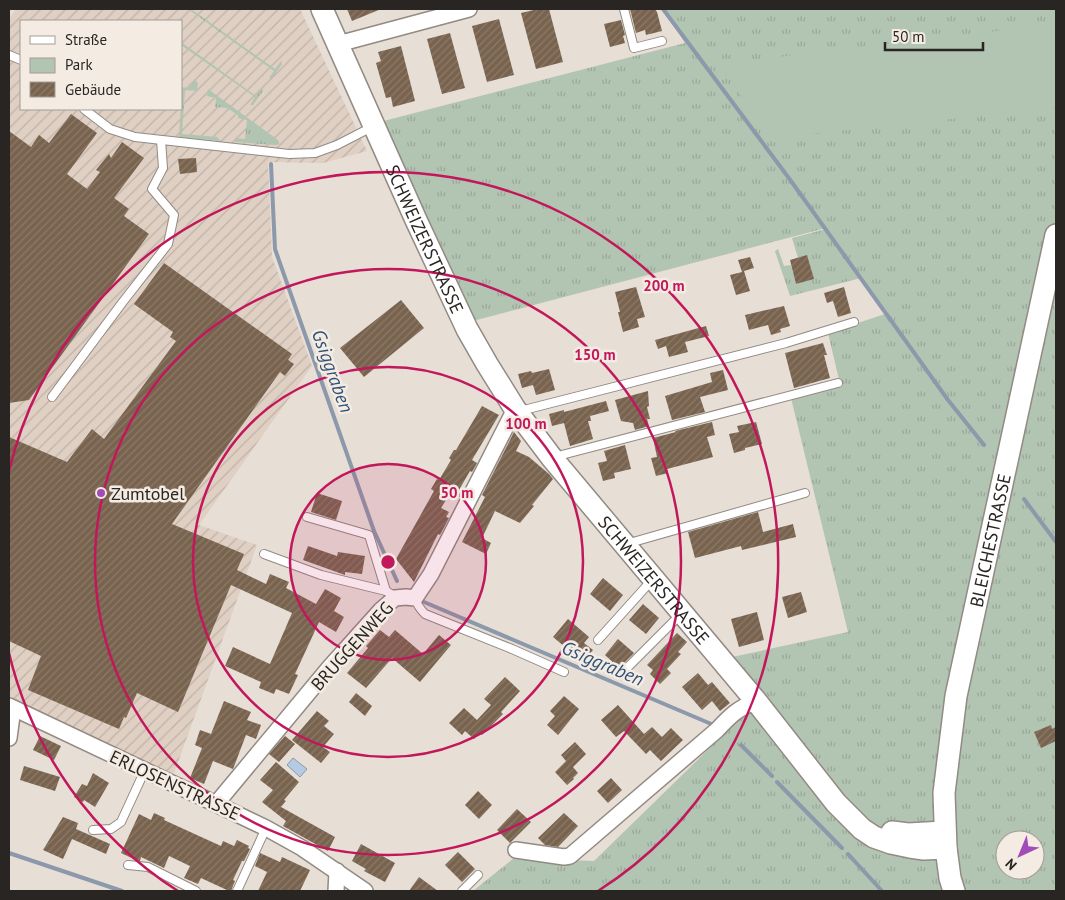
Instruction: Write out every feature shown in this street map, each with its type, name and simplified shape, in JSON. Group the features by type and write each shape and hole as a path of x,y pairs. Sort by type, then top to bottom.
{"street":[{"name":"SCHWEIZERSTRASSE","path":"322,9 467,329 516,410 552,458 756,701 836,803 851,817 876,828 945,840"},
{"path":"338,44 469,9"},
{"name":"BLEICHESTRASSE","path":"945,840 944,793 956,696 1056,235"},
{"name":"BRUGGENWEG","path":"216,804 368,623 390,594 415,598 432,574 516,410"},
{"path":"516,850 564,857 570,856 717,730 730,715 756,701"},
{"path":"9,738 11,707"},
{"name":"ERLOSENSTRASSE","path":"11,707 266,828 302,848 365,891"},
{"path":"945,840 950,878 954,891"},
{"path":"336,891 337,872"}],"lane":[{"path":"624,9 634,48 662,41"},
{"path":"85,110 110,129 135,138 289,154 315,153 337,145 374,126"},
{"path":"52,397 168,244 174,215 152,189 163,168 161,140"},
{"path":"516,410 786,342 854,322"},
{"path":"552,458 838,383"},
{"path":"624,544 805,493"},
{"path":"307,517 369,535 390,594"},
{"path":"264,554 321,575 390,594"},
{"path":"598,640 653,579"},
{"path":"415,598 416,604 425,614 512,648 564,672"},
{"path":"626,670 682,612"},
{"path":"93,830 111,829 121,822 145,770"},
{"path":"237,891 266,828"},
{"path":"128,865 148,867 196,891"},
{"path":"462,891 478,875"}],"shaded area":[{"path":"17,9 300,9 367,151 323,163 268,162 272,257 312,366 199,525 257,545 173,776 9,696 9,18"}],"green space":[{"path":"188,9 191,9 275,69 281,61 282,64 272,78 269,78 274,71"},
{"path":"663,9 1056,9 1056,891 473,891 514,858 594,861 758,701 723,659 848,632 791,398 840,384 828,333 888,313 826,228 469,322 376,123 685,43"},
{"path":"1056,24 1056,108 771,138 719,64"},
{"path":"182,43 256,96 262,88 263,91 253,105 250,105 255,97 182,46"},
{"path":"195,80 198,83 197,91 185,90 182,134 217,137 221,141 179,137 182,87 188,88"},
{"path":"208,89 278,140 279,144 235,142 235,138 245,139 247,120 238,118 238,115 227,108 215,107 216,98 207,96"},
{"path":"826,229 861,278 790,296 775,251 778,249 784,266 791,265 796,284 813,279 798,258 792,238"}],"water":[{"path":"293,758 307,769 300,777 287,765"}],"building":[{"path":"347,9 381,9 352,21"},
{"path":"538,9 549,9 563,62 536,69 521,13"},
{"path":"630,9 655,9 662,31 646,35 645,30 636,33"},
{"path":"499,19 514,75 487,82 472,26"},
{"path":"621,20 625,43 610,47 604,24"},
{"path":"450,33 465,88 442,94 427,39"},
{"path":"401,46 415,101 393,107 391,97 386,98 376,63 381,61 378,52"},
{"path":"71,114 97,133 67,174 87,189 100,172 96,170 109,154 111,158 122,142 144,158 114,198 129,209 124,216 149,234 29,400 9,403 9,131 31,147 39,135 49,143"},
{"path":"196,158 197,172 180,174 178,159"},
{"path":"807,255 814,279 796,284 790,260"},
{"path":"750,257 754,268 744,271 750,291 736,295 730,275 742,272 738,260"},
{"name":"Zumtobel","path":"164,263 292,354 288,360 294,364 285,376 280,372 172,524 244,554 237,570 266,584 270,574 289,582 286,588 316,604 325,589 341,598 334,611 344,617 336,632 319,622 295,674 298,675 289,694 276,689 274,694 259,688 261,682 225,666 233,647 270,664 292,613 231,585 178,712 137,693 119,729 28,690 41,656 9,641 9,437 67,462 92,429 104,439 176,341 170,337 173,332 134,304"},
{"path":"636,287 645,317 637,319 639,327 623,332 615,292"},
{"path":"844,287 851,313 838,317 833,301 827,303 824,293"},
{"path":"401,300 424,328 364,377 340,348"},
{"path":"784,306 790,326 780,329 781,332 771,335 768,325 749,330 745,315"},
{"path":"706,326 709,336 685,342 688,352 669,357 666,346 658,349 655,340"},
{"path":"823,343 827,355 824,355 830,378 794,388 785,353"},
{"path":"549,369 555,390 536,395 533,385 522,388 518,374"},
{"path":"723,370 728,390 700,397 705,412 672,420 665,396 712,382 710,373"},
{"path":"648,391 649,406 647,407 650,419 647,419 649,426 635,430 633,423 621,421 615,400"},
{"path":"606,401 609,411 590,416 591,421 588,421 593,439 570,446 564,423 552,426 549,414"},
{"path":"482,406 499,415 472,460 477,463 472,472 470,471 459,490 454,487 441,508 449,512 446,517 449,518 440,535 438,534 414,582 396,559 434,491 431,489 437,479 439,480 451,460 449,458 454,450 456,450"},
{"path":"712,422 715,435 707,437 713,457 667,469 668,473 656,476 651,458 657,457 653,438"},
{"path":"756,422 762,444 734,453 729,434 739,432 737,426"},
{"path":"514,432 521,441 516,451 529,457 553,479 520,523 495,511 482,538 491,543 486,554 462,542 485,497 482,495"},
{"path":"625,445 631,469 614,473 615,478 603,481 598,463 607,461 604,451"},
{"path":"317,493 342,501 336,520 311,512"},
{"path":"758,512 763,532 793,524 796,537 742,550 741,546 695,558 688,532"},
{"path":"308,546 337,556 338,552 365,556 362,574 345,572 345,575 303,560"},
{"path":"603,578 623,595 610,611 590,594"},
{"path":"801,592 807,612 788,618 782,597"},
{"path":"643,604 659,618 646,634 629,620"},
{"path":"757,612 764,640 739,647 731,619"},
{"path":"568,619 589,637 584,643 593,650 583,662 553,637"},
{"path":"380,630 389,637 395,630 423,654 439,635 451,645 420,682 392,658 366,688 347,673"},
{"path":"677,633 687,642 678,652 681,654 667,669 671,673 660,684 650,674 653,670 647,665"},
{"path":"618,639 634,653 620,669 605,655"},
{"path":"698,673 708,685 712,682 730,703 720,711 712,701 702,710 682,687"},
{"path":"505,677 520,691 501,712 503,714 482,735 480,733 474,739 465,731 462,735 449,723 464,708 477,720 491,705 484,699"},
{"path":"356,693 372,706 365,716 349,702"},
{"path":"564,696 579,709 558,735 547,725 555,716 550,711"},
{"path":"224,701 251,712 247,720 261,725 256,739 246,735 233,769 213,761 204,784 190,778 202,748 195,745 200,730 211,734"},
{"path":"618,705 644,734 652,727 662,737 671,728 683,740 661,761 650,750 646,754 624,731 616,737 601,720"},
{"path":"317,711 329,721 324,726 334,734 323,747 330,752 321,763 292,740"},
{"path":"1051,725 1052,729 1056,727 1056,741 1041,748 1034,732"},
{"path":"40,736 61,746 54,760 33,750"},
{"path":"285,736 295,744 279,762 269,754"},
{"path":"575,742 586,754 573,767 578,773 567,785 555,772 566,761 561,755"},
{"path":"276,762 299,782 284,800 286,801 281,807 335,837 328,851 283,826 286,821 262,802 273,790 260,780"},
{"path":"24,766 60,777 55,791 20,780"},
{"path":"93,773 109,783 95,807 84,800 83,802 74,797 82,784 87,786"},
{"path":"611,778 622,790 608,803 597,791"},
{"path":"478,791 492,805 479,819 465,805"},
{"path":"517,809 531,822 510,843 497,830"},
{"path":"154,813 165,818 164,820 221,846 223,841 234,846 237,840 249,846 248,848 250,849 233,880 235,881 231,891 201,878 198,884 184,878 190,866 169,856 164,868 141,857 140,861 121,853 139,814 151,820"},
{"path":"564,813 578,826 558,847 545,845 538,838"},
{"path":"63,817 78,823 76,829 110,844 106,854 72,839 63,859 43,850"},
{"path":"361,844 395,863 385,882 364,871 366,869 352,861"},
{"path":"458,852 475,869 462,882 445,865"},
{"path":"260,853 280,862 282,857 310,870 300,891 258,891 267,872 255,866"},
{"path":"419,877 438,891 409,891"}],"waterway":[{"path":"663,9 791,181 948,400 984,445"},
{"name":"Gsiggraben","path":"271,164 275,249 374,531 397,581"},
{"path":"1024,499 1056,542"},
{"name":"Gsiggraben","path":"424,602 716,726"},
{"name":"Gsiggraben","path":"741,745 772,776"},
{"name":"Gsiggraben","path":"777,782 842,848"},
{"path":"9,853 122,891"},
{"name":"Gsiggraben","path":"848,854 882,891"}],"place":[{"name":"Zumtobel","path":"101,493"}]}
